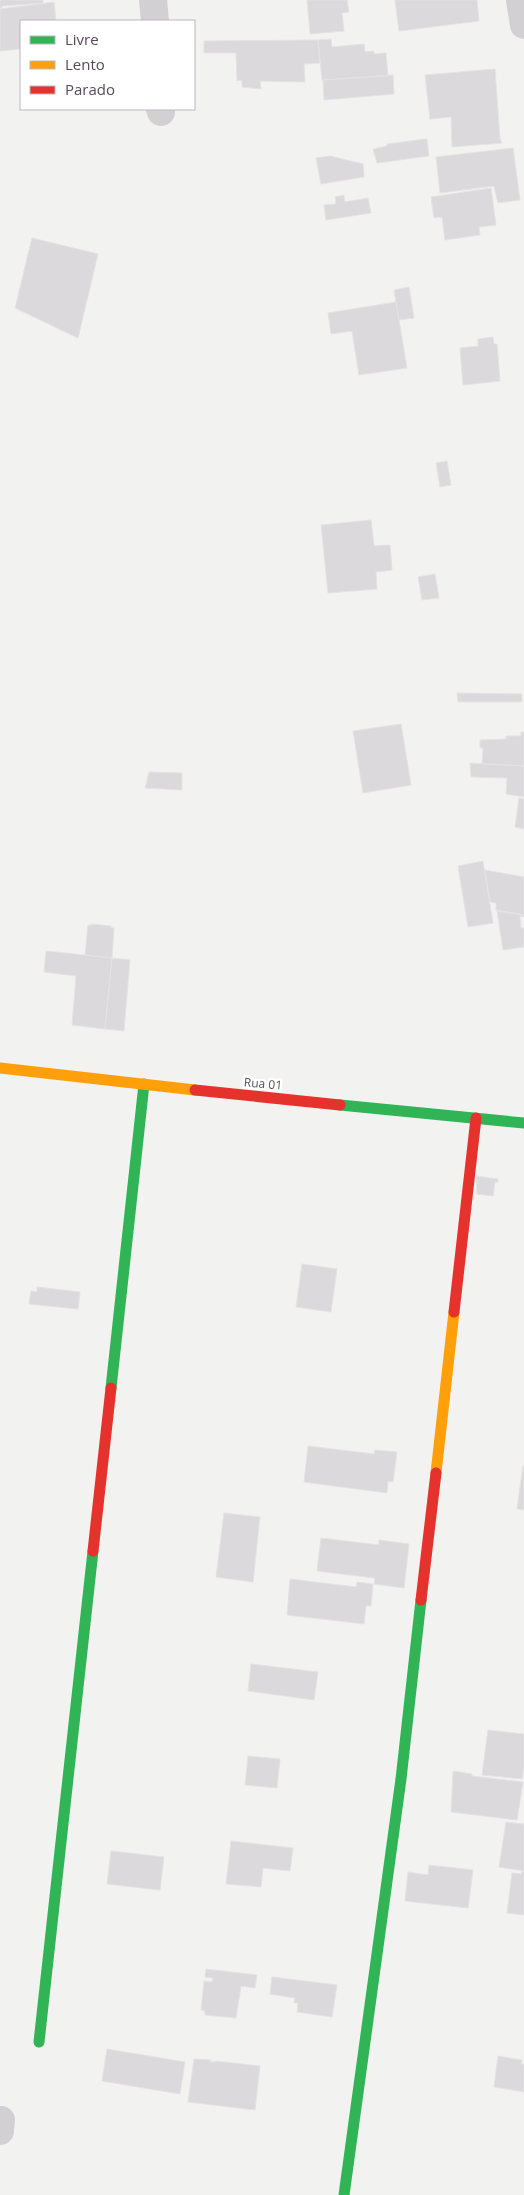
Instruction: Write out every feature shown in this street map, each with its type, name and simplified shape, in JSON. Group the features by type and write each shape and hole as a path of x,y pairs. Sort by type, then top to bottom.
{"street":[{"path":"153,0 155,20"},
{"path":"520,0 524,25"},
{"name":"Rua 01","path":"0,1068 209,1092 524,1122"},
{"path":"39,2042 144,1084"},
{"path":"344,2195 401,1779 476,1118"}],"building":[{"path":"0,0 43,0 43,3 2,6 0,9"},
{"path":"307,0 347,0 349,12 342,13 344,31 310,34"},
{"path":"395,0 477,0 479,21 399,31"},
{"path":"54,2 56,20 20,20 20,49 0,51 0,9"},
{"path":"331,39 332,47 364,44 365,52 374,51 374,54 386,53 388,76 322,80 318,40"},
{"path":"318,40 320,63 304,64 305,82 260,81 261,89 242,87 242,80 237,81 236,53 204,53 204,41"},
{"path":"495,69 500,139 502,143 452,147 451,117 430,119 425,75"},
{"path":"393,75 394,94 324,100 323,80"},
{"path":"427,139 429,156 377,163 373,149 387,146 387,144"},
{"path":"513,148 520,200 498,203 494,186 440,193 436,157"},
{"path":"330,156 363,164 364,177 321,184 316,158"},
{"path":"491,188 496,225 479,227 480,235 445,240 442,217 434,218 431,197"},
{"path":"344,195 345,202 368,198 371,213 326,220 324,205 336,204 335,197"},
{"path":"32,238 98,254 78,338 15,308"},
{"path":"409,287 414,318 399,320 394,290"},
{"path":"396,302 407,368 359,375 352,331 331,334 328,313"},
{"path":"493,337 494,344 497,344 500,381 463,385 460,348 478,346 478,339"},
{"path":"447,461 451,485 440,487 436,463"},
{"path":"371,520 374,546 390,545 392,570 376,572 377,589 328,593 321,525"},
{"path":"435,574 439,598 422,600 418,577"},
{"path":"457,693 522,694 522,702 458,702"},
{"path":"401,724 411,785 363,793 353,731"},
{"path":"521,732 524,732 524,766 482,764 483,748 480,748 480,740 506,739 506,736 521,736"},
{"path":"470,763 524,766 524,797 506,794 507,778 471,777"},
{"path":"149,772 182,773 182,790 145,788"},
{"path":"519,798 524,799 524,829 515,827"},
{"path":"483,861 493,923 468,927 458,866"},
{"path":"485,870 524,877 524,915 496,910 496,903 490,902"},
{"path":"497,911 524,915 524,917 520,916 521,928 524,928 524,947 503,950"},
{"path":"91,924 114,928 112,958 85,955 88,925 91,926"},
{"path":"46,951 112,958 105,1029 72,1025 76,976 44,972"},
{"path":"112,958 130,960 124,1031 105,1029"},
{"path":"476,1176 498,1179 498,1182 495,1182 493,1196 477,1194"},
{"path":"302,1264 337,1269 331,1312 296,1307"},
{"path":"37,1287 80,1292 78,1309 29,1304 31,1291 37,1292"},
{"path":"308,1446 374,1454 375,1450 397,1452 393,1482 388,1481 387,1493 304,1482"},
{"path":"524,1466 524,1510 517,1509"},
{"path":"224,1513 260,1517 253,1582 216,1577"},
{"path":"321,1538 379,1545 379,1540 409,1544 404,1588 374,1584 375,1578 317,1571"},
{"path":"290,1579 356,1587 357,1582 373,1584 371,1606 366,1606 364,1624 287,1615"},
{"path":"251,1664 318,1672 314,1700 248,1691"},
{"path":"488,1730 524,1734 522,1779 482,1775"},
{"path":"248,1756 280,1759 277,1788 245,1785"},
{"path":"453,1771 472,1774 472,1776 523,1782 517,1820 451,1812"},
{"path":"506,1822 524,1824 524,1871 499,1867"},
{"path":"231,1841 293,1848 290,1871 263,1868 261,1887 226,1884"},
{"path":"111,1851 164,1857 160,1890 107,1884"},
{"path":"429,1865 473,1870 468,1908 405,1901 408,1872 428,1875"},
{"path":"522,1871 524,1872 524,1915 507,1913 512,1873 521,1874"},
{"path":"206,1969 257,1975 255,1988 241,1986 236,2018 205,2015 205,2011 201,2010 204,1981 212,1982 213,1978 205,1977"},
{"path":"272,1977 337,1985 332,2017 297,2012 298,2003 294,2003 295,1998 270,1994"},
{"path":"107,2049 185,2062 180,2094 102,2081"},
{"path":"498,2056 522,2060 521,2064 524,2064 524,2092 494,2087"},
{"path":"194,2059 260,2066 255,2110 188,2102"}],"traffic: fast":[{"path":"111,1388 144,1084"},
{"path":"340,1105 524,1123"},
{"path":"39,2042 93,1551"},
{"path":"344,2195 401,1779 421,1600"}],"traffic: slow":[{"path":"0,1068 195,1090"},
{"path":"436,1473 454,1312"}],"traffic: jam":[{"path":"195,1090 340,1105"},
{"path":"454,1312 476,1118"},
{"path":"93,1551 111,1388"},
{"path":"421,1600 436,1473"}]}
